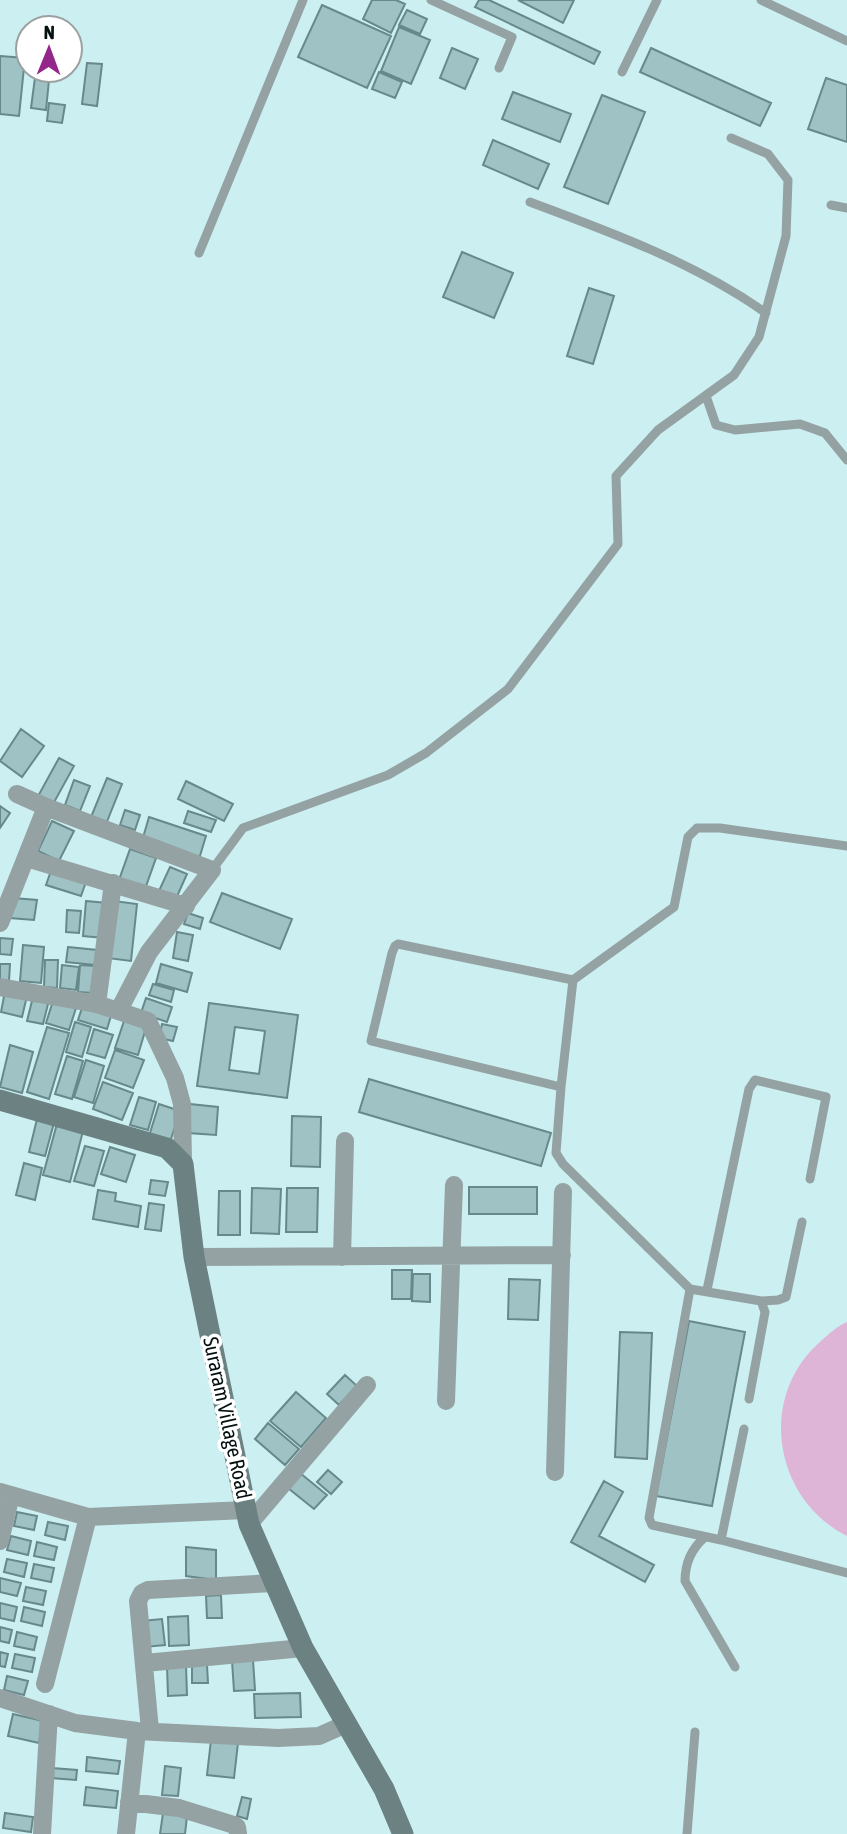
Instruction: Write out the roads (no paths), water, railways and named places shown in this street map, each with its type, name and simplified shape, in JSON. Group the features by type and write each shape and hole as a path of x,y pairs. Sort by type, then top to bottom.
{"main road":[{"path":"0,1100 167,1147 183,1164"},
{"name":"Suraram Village Road","path":"183,1164 194,1257 247,1517 303,1647 384,1789 404,1834"}],"street":[{"path":"17,794 212,870 149,953 118,1010"},
{"path":"0,923 46,807"},
{"path":"26,858 186,906"},
{"path":"97,1004 113,883"},
{"path":"0,987 97,1004 148,1021 176,1078 181,1104 183,1164"},
{"path":"342,1257 345,1141"},
{"path":"446,1401 454,1185"},
{"path":"555,1472 563,1192"},
{"path":"194,1257 562,1255"},
{"path":"0,1541 6,1494 88,1517 247,1517 367,1385"},
{"path":"45,1684 88,1517"},
{"path":"126,1834 129,1802 144,1730 145,1663 138,1601 142,1593 171,1587 274,1583"},
{"path":"145,1663 303,1647"},
{"path":"0,1698 75,1723 144,1730 278,1738 320,1736 346,1724"},
{"path":"42,1834 49,1714"},
{"path":"129,1802 179,1808 234,1825 238,1834"}],"lane":[{"path":"199,253 303,0"},
{"path":"431,0 512,37 499,68"},
{"path":"622,72 657,0"},
{"path":"761,0 847,41"},
{"path":"212,870 243,828 388,775 426,753 509,689 618,544 616,476 658,430 734,375 759,337 766,313 786,236 788,180 768,154 731,138"},
{"path":"530,202 619,234 739,294 766,313"},
{"path":"831,205 847,208"},
{"path":"706,396 716,425 735,430 800,424 825,433 847,460"},
{"path":"561,1087 371,1041 395,946 398,944 573,980 674,907 688,837 697,828 720,828 847,846"},
{"path":"573,980 556,1153 563,1164 690,1289 761,1301 786,1297 802,1222"},
{"path":"707,1290 752,1082 826,1097 810,1179"},
{"path":"690,1289 649,1518 653,1525 847,1573"},
{"path":"750,1399 765,1312 761,1301"},
{"path":"721,1540 744,1429"},
{"path":"705,1537 685,1566 685,1581 735,1667"},
{"path":"687,1834 695,1732"}]}
